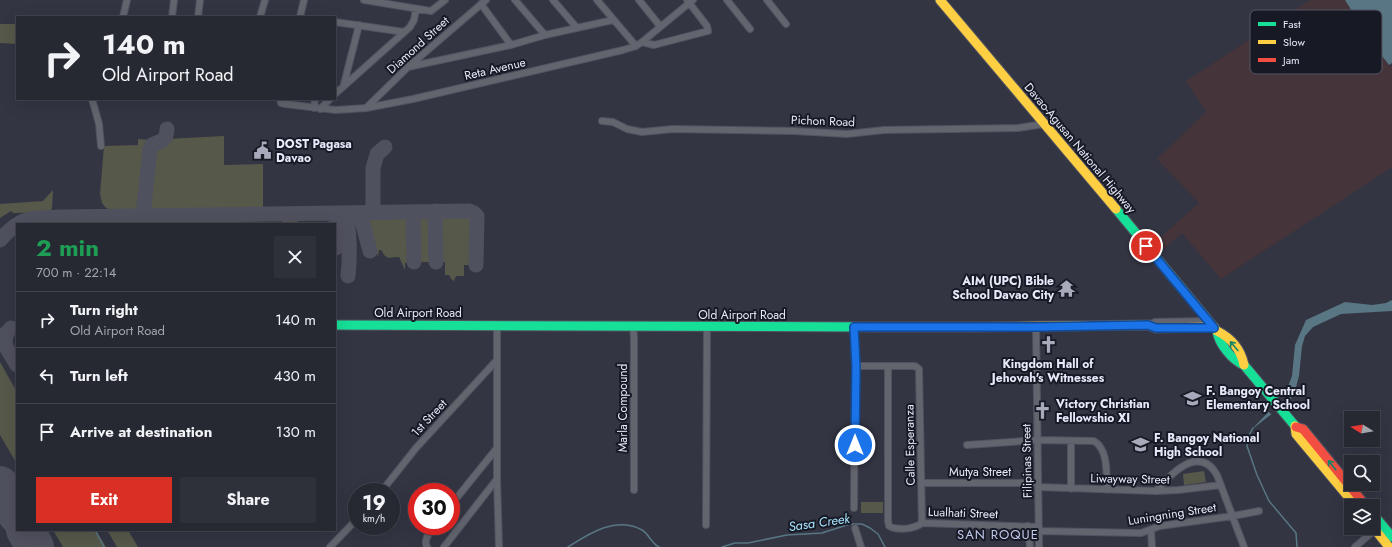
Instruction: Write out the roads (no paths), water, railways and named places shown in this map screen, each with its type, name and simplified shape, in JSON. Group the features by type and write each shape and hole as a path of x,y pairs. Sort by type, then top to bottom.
{"street":[{"path":"123,16 127,0"},
{"path":"172,16 174,0"},
{"path":"198,16 200,0"},
{"path":"260,16 265,0"},
{"path":"300,16 304,0"},
{"path":"364,0 430,11 445,0"},
{"path":"515,0 545,35"},
{"path":"553,0 577,28"},
{"path":"596,0 636,46"},
{"path":"639,0 660,26"},
{"path":"727,0 750,29"},
{"path":"767,0 786,24"},
{"name":"Davao-Agusan National Highway","path":"940,0 1102,192 1213,327 1218,339 1237,362 1244,366 1288,417 1295,426 1296,434 1350,499"},
{"path":"642,42 654,45 708,31 708,26 690,1"},
{"name":"Reta Avenue","path":"280,100 282,103 285,104 317,109 343,110 366,108 413,99 623,50 636,46 642,42 690,1"},
{"path":"484,2 511,45"},
{"name":"Diamond Street","path":"366,108 408,68 484,2"},
{"path":"336,93 344,84 412,24 416,9"},
{"path":"408,68 613,20"},
{"path":"336,22 404,32"},
{"path":"344,84 359,26"},
{"path":"92,100 99,124 100,146"},
{"path":"315,100 317,109 329,100"},
{"name":"Pichon Road","path":"602,121 613,122 627,129 642,132 673,129 794,130 847,134 884,130 1018,128 1044,124"},
{"name":"Old Airport Road","path":"336,325 1036,327 1148,325 1156,328 1213,327"},
{"path":"492,547 499,544 496,325"},
{"name":"Marla Compound","path":"633,327 634,490"},
{"path":"706,525 707,327"},
{"path":"854,327 856,366 854,508"},
{"name":"Filipinas Street","path":"1036,327 1039,547"},
{"name":"1st Street","path":"388,483 416,448 496,361"},
{"path":"856,366 888,366"},
{"name":"Calle Esperanza","path":"888,366 915,366 918,368 920,373 922,522"},
{"name":"Lualhati Street","path":"888,366 889,526 894,528 914,528 922,522 1028,526 1039,529"},
{"name":"Davao-Agusan National Highway","path":"1295,426 1303,429 1360,499"},
{"path":"967,445 1038,440 1094,442 1100,446 1104,456 1107,490"},
{"path":"1071,441 1071,488"},
{"path":"460,494 497,448"},
{"path":"1156,491 1182,466 1194,461 1209,465 1214,470 1221,485 1244,547"},
{"path":"444,547 497,479"},
{"name":"Mutya Street","path":"921,483 1038,485"},
{"name":"Liwayway Street","path":"1038,485 1107,490 1156,491 1221,485"},
{"name":"Luningning Street","path":"1039,529 1134,533 1150,530 1160,526 1259,511"},
{"path":"1028,526 1030,547"},
{"path":"330,547 348,528"},
{"path":"855,528 861,547"},
{"path":"1150,530 1152,547"},
{"path":"1380,530 1392,537"},
{"path":"1380,533 1389,547"},
{"path":"426,546 426,539 428,535"},
{"path":"1355,547 1368,535"}],"water":[{"path":"1345,0 1392,0 1392,63 1389,65 1382,56 1382,10 1351,10"},
{"path":"1392,300 1392,311 1341,314 1313,327 1305,336 1302,346 1299,376 1295,391 1290,400 1251,430 1284,396 1292,376 1295,345 1306,320 1345,302 1372,305 1386,303"}],"waterway":[{"name":"Sasa Creek","path":"1253,428 1248,437 1247,446 1257,475 1269,501 1296,533 1297,547"},
{"name":"Sasa Creek","path":"722,547 735,543 748,543 787,535 822,533 850,524 862,524 870,528 878,534 885,547"},
{"name":"Sasa Creek","path":"568,547 594,532 604,528 623,525 632,526 642,530 659,547"},
{"path":"96,531 104,547"}],"place":[{"name":"DOST Pagasa Davao","path":"263,151"},
{"name":"AIM (UPC) Bible School Davao City","path":"1067,288"},
{"name":"Kingdom Hall of Jehovah's Witnesses","path":"1048,345"},
{"name":"F. Bangoy Central Elementary School","path":"1193,398"},
{"name":"Victory Christian Fellowshio XI","path":"1043,411"},
{"name":"F. Bangoy National High School","path":"1141,445"}],"district":[{"name":"SAN ROQUE","path":"998,534"}]}
